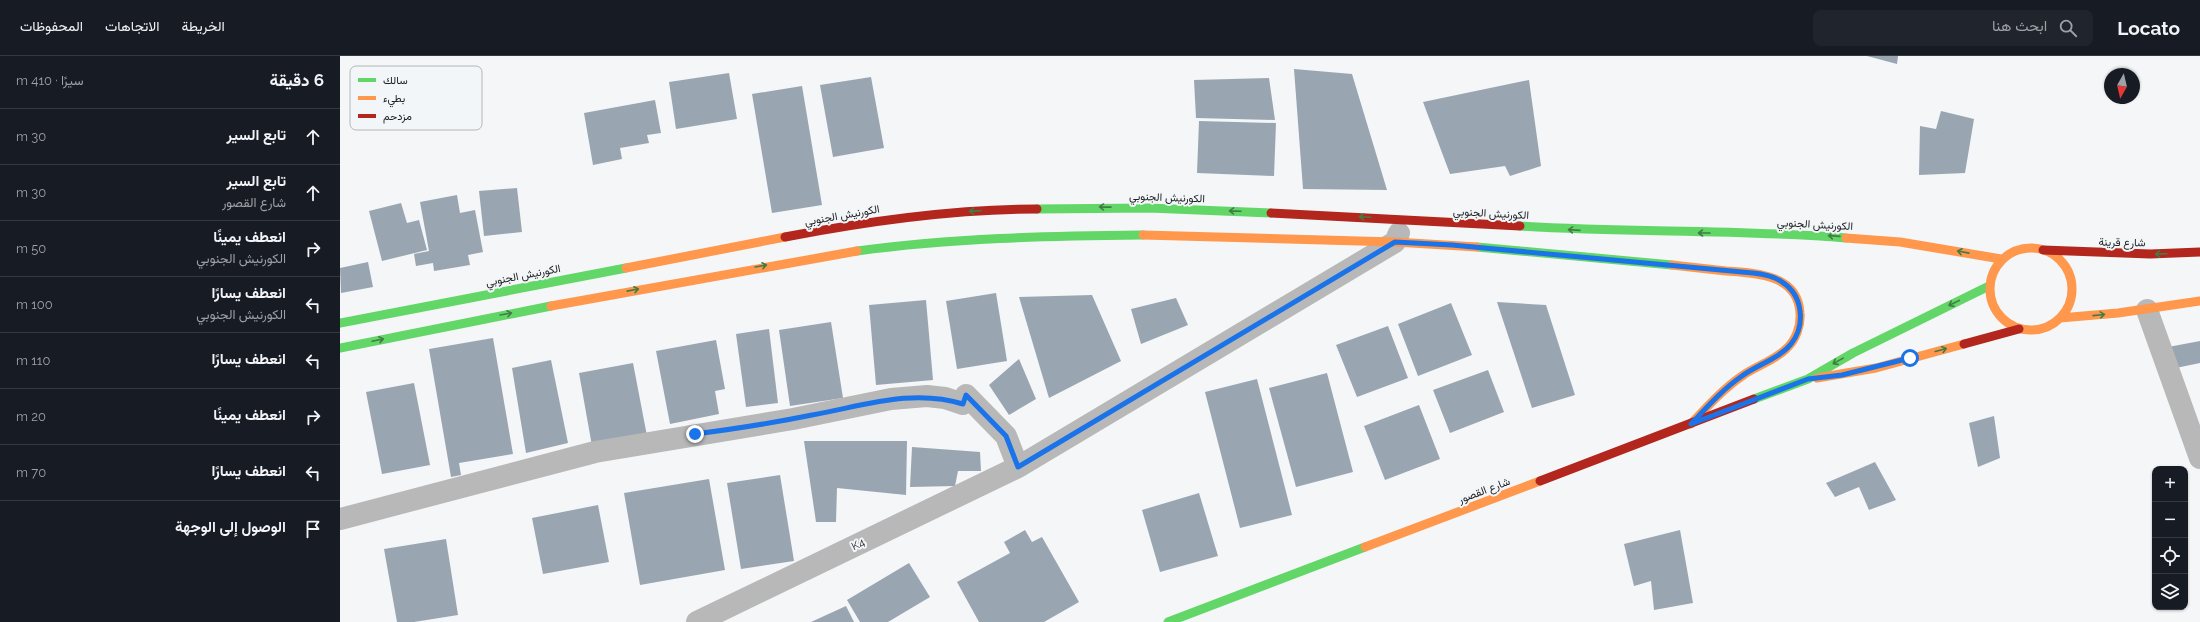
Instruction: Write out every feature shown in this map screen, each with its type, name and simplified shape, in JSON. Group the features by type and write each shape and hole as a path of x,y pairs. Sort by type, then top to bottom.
{"main road":[{"name":"الكورنيش الجنوبي","path":"340,323 823,230 945,213 1006,208 1077,207 1228,211 1581,230 1799,234 1900,242 2001,260"},
{"path":"340,348 486,318 826,255 894,246 1000,238 1099,235 1262,237 1452,245 1753,273 1773,277 1782,282 1790,288 1800,307 1801,317 1796,336 1782,351 1742,376 1724,390 1691,424"},
{"path":"1808,379 1876,368 2019,329 2034,330 2048,326 2060,318 2068,307 2072,293 2071,280 2066,267 2056,256 2043,250 2028,248 2014,251 2001,260 1993,272 1989,286 1991,300 1997,313 2006,323 2019,329"},
{"name":"شارع قرينة","path":"2043,250 2127,254 2200,252"},
{"path":"1808,379 1858,350 1989,286"},
{"path":"2060,318 2147,310 2200,301"},
{"name":"شارع القصور","path":"1168,622 1808,379"}],"street":[{"path":"1395,242 1404,220"},
{"name":"K4","path":"697,622 1018,467 1395,242"},
{"path":"2147,310 2200,458"},
{"path":"340,518 595,452 786,420 909,397 945,398 963,404 966,395 1006,436 1018,467"}],"building":[{"path":"1867,56 1898,56 1897,64"},
{"path":"1294,69 1352,74 1387,190 1303,189"},
{"path":"729,73 737,119 676,129 669,82"},
{"path":"871,77 884,148 833,157 820,85"},
{"path":"1269,78 1275,120 1196,118 1194,80"},
{"path":"1529,80 1541,166 1510,176 1505,166 1450,174 1423,102"},
{"path":"802,86 822,205 772,213 752,94"},
{"path":"655,100 661,133 647,135 649,143 620,148 622,159 593,165 584,113"},
{"path":"1941,111 1974,119 1965,173 1919,175 1920,126 1936,129"},
{"path":"1199,121 1276,123 1274,176 1197,173"},
{"path":"517,188 522,232 484,236 479,191"},
{"path":"457,195 460,213 475,210 483,252 468,255 470,265 434,271 433,263 416,266 414,254 429,251 420,202"},
{"path":"401,203 407,223 419,220 427,250 382,261 369,211"},
{"path":"368,262 373,287 341,293 340,268"},
{"path":"996,293 1007,361 957,369 946,301"},
{"path":"1092,295 1121,361 1049,398 1019,297"},
{"path":"1176,298 1188,325 1141,344 1131,309"},
{"path":"926,300 933,380 876,385 869,305"},
{"path":"1497,302 1546,305 1575,395 1532,408"},
{"path":"1451,303 1472,355 1418,376 1398,324"},
{"path":"831,322 843,398 790,406 779,330"},
{"path":"1388,326 1408,378 1357,397 1336,345"},
{"path":"769,329 778,403 746,407 736,334"},
{"path":"493,338 513,454 459,463 461,475 451,477 429,349"},
{"path":"716,340 725,389 715,391 719,414 670,424 656,351"},
{"path":"2200,341 2200,363 2171,369 2163,348"},
{"path":"1019,359 1036,399 1009,415 989,385"},
{"path":"551,360 568,443 526,453 512,368"},
{"path":"633,363 647,436 592,446 579,373"},
{"path":"1488,370 1504,412 1450,433 1433,390"},
{"path":"1327,373 1353,472 1296,487 1269,388"},
{"path":"1257,379 1292,515 1240,528 1205,392"},
{"path":"414,383 430,465 382,474 366,392"},
{"path":"1419,405 1440,459 1385,480 1364,426"},
{"path":"1994,416 2000,458 1978,467 1969,423"},
{"path":"804,441 907,441 906,495 837,488 836,522 816,522"},
{"path":"912,447 980,452 981,471 958,471 955,486 910,487"},
{"path":"1875,462 1896,500 1869,510 1859,487 1835,497 1826,483"},
{"path":"780,475 794,561 741,569 727,483"},
{"path":"709,479 725,570 640,585 624,493"},
{"path":"1199,493 1218,556 1160,572 1142,510"},
{"path":"598,505 609,562 543,574 532,518"},
{"path":"1025,530 1032,542 1042,537 1079,602 1044,622 979,622 957,582 1010,553 1004,542"},
{"path":"1680,530 1693,603 1654,610 1651,581 1634,586 1624,544"},
{"path":"446,539 458,615 414,622 397,622 384,549"},
{"path":"909,563 930,597 888,622 860,622 847,600"},
{"path":"846,606 854,622 811,622"}],"traffic: fast":[{"path":"1037,209 1149,208 1271,213"},
{"path":"1520,226 1601,230 1765,233 1846,238"},
{"path":"857,251 964,240 1143,235"},
{"path":"1477,247 1672,265"},
{"path":"340,323 626,268"},
{"path":"1754,399 1808,379 1853,353 1989,286"},
{"path":"340,348 551,306"},
{"path":"1168,622 1365,547"}],"traffic: slow":[{"path":"1143,235 1395,242 1477,247"},
{"path":"626,268 785,237"},
{"path":"1846,238 1900,242 2001,259"},
{"path":"2031,248 2047,251 2060,260 2069,273 2072,289 2069,305 2060,318 2047,327 2031,330 2015,327 2002,318 1993,305 1990,289 1993,273 2002,260 2015,251 2031,248"},
{"path":"551,306 857,251"},
{"path":"1672,265 1750,273 1773,278 1792,290 1797,300 1800,313 1800,323 1790,345 1776,357 1747,372 1735,381 1715,398 1691,424"},
{"path":"2060,318 2118,313 2200,301"},
{"path":"1817,378 1876,368 1964,344"},
{"path":"1365,547 1540,481"}],"traffic: jam":[{"path":"785,237 910,217 973,211 1037,209"},
{"path":"1271,213 1520,226"},
{"path":"2043,250 2150,254 2200,252"},
{"path":"1964,344 2019,329"},
{"path":"1540,481 1754,399"}],"route":[{"path":"695,434 744,428 909,397 927,396 945,398 963,404 966,395 1006,436 1018,467 1395,242 1452,245 1763,274 1782,282 1790,288 1800,307 1801,317 1796,336 1790,345 1782,351 1742,376 1724,390 1691,424 1808,379 1842,375 1876,368 1910,358"}]}
